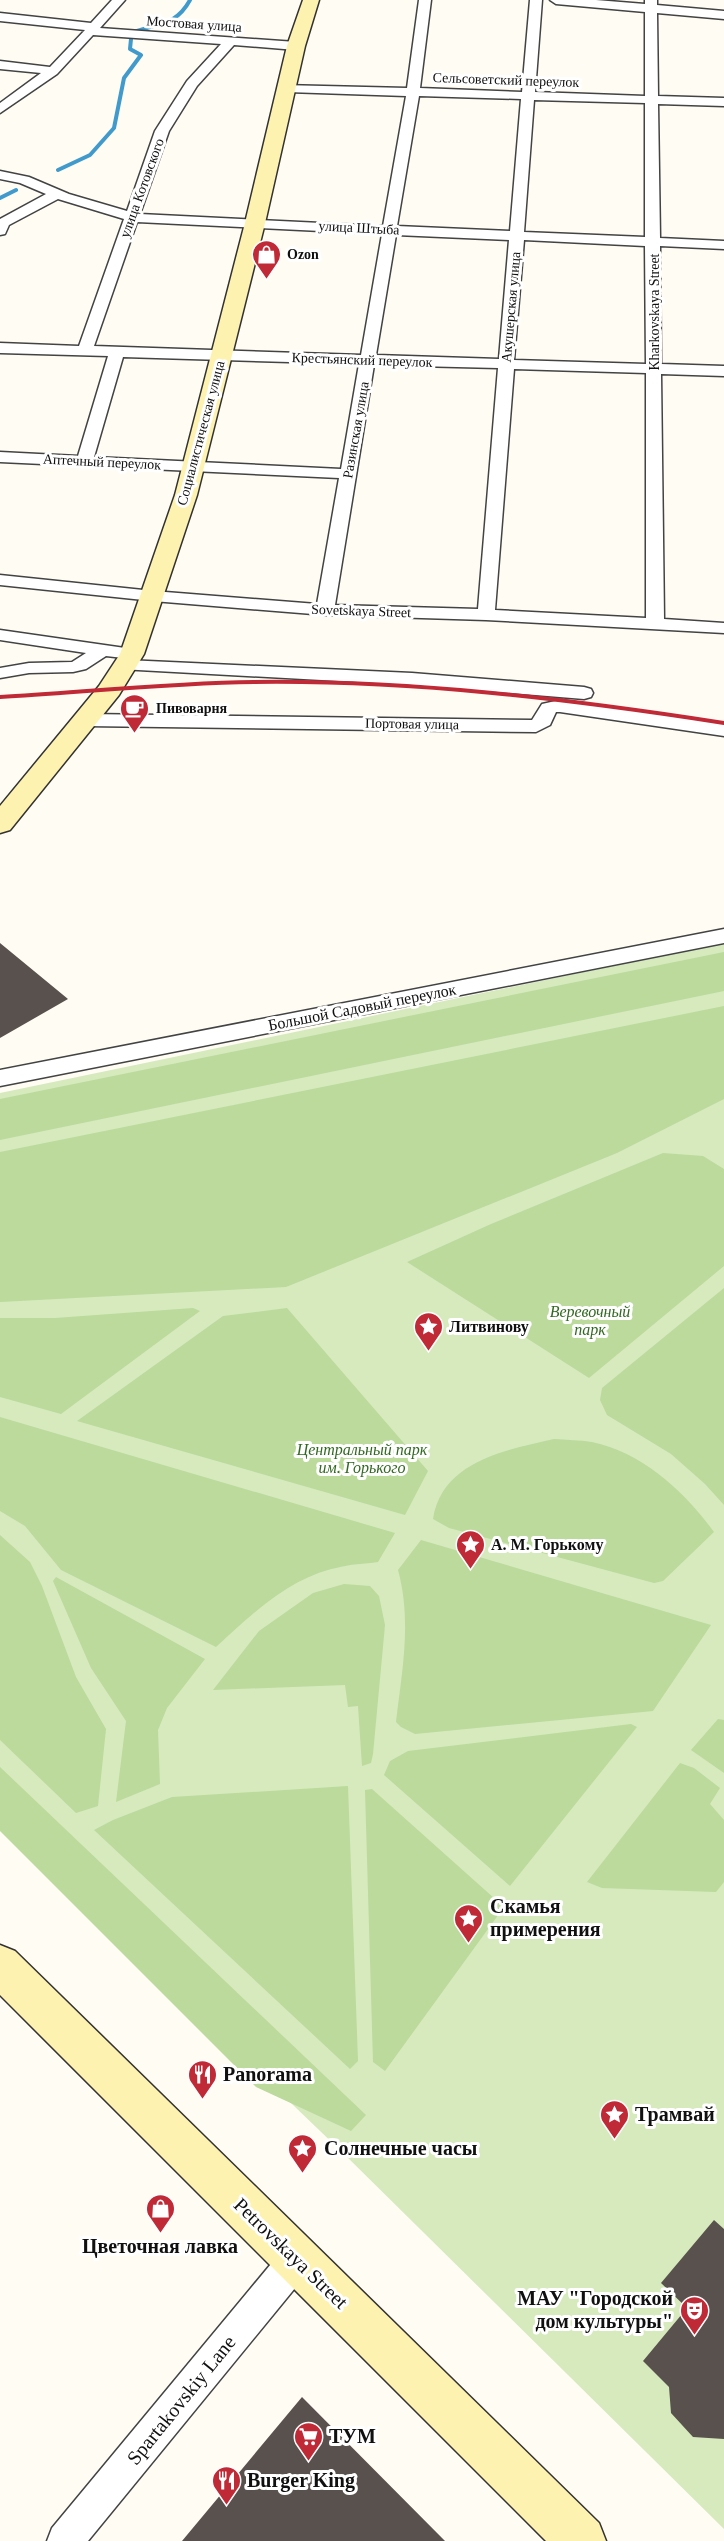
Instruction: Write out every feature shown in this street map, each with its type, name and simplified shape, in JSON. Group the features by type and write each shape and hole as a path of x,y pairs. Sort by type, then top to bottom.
{"street":[{"path":"0,109 53,71 119,0"},
{"name":"Социалистическая улица","path":"0,824 87,720 129,659 153,596 193,466 255,223 296,46 311,0"},
{"name":"Разинская улица","path":"326,610 413,92 425,0"},
{"name":"Акушерская улица","path":"486,615 536,0"},
{"path":"557,0 651,4 724,15"},
{"name":"Kharkovskaya Street","path":"651,4 655,624"},
{"name":"Мостовая улица","path":"0,17 92,29 296,46"},
{"name":"улица Котовского","path":"85,351 162,131 174,108 192,84 230,42"},
{"path":"0,65 53,71"},
{"name":"Сельсоветский переулок","path":"286,88 724,102"},
{"name":"улица Штыба","path":"0,175 24,180 57,194 141,219 724,245"},
{"path":"0,231 3,223 57,194"},
{"name":"Крестьянский переулок","path":"0,348 724,371"},
{"path":"85,461 117,352"},
{"name":"Аптечный переулок","path":"0,457 348,474"},
{"name":"Sovetskaya Street","path":"0,580 153,596 326,610 486,615 724,628"},
{"path":"0,634 103,650 129,659 553,690 724,713"},
{"path":"0,673 29,668 73,667 103,650"},
{"name":"Портовая улица","path":"87,720 536,726 543,721 549,708 560,706 724,730"},
{"name":"Большой Садовый переулок","path":"0,1078 724,936"},
{"name":"Petrovskaya Street","path":"0,1966 581,2541"},
{"name":"Spartakovskiy Lane","path":"65,2541 297,2259"}],"green space":[{"name":"Центральный парк им. Горького","path":"724,943 724,2529 344,2154 0,1823 0,1093"},
{"path":"724,952 724,991 0,1140 0,1099"},
{"path":"724,1006 724,1099 617,1153 286,1287 0,1302 0,1152"},
{"name":"Веревочный парк","path":"663,1153 703,1156 724,1169 724,1266 589,1378 407,1262 491,1224"},
{"path":"724,1288 724,1505 705,1484 671,1454 607,1415 600,1400 602,1388"},
{"path":"193,1308 200,1311 61,1414 0,1397 0,1318 55,1318"},
{"path":"287,1308 428,1471 405,1515 77,1421 223,1316"},
{"path":"0,1417 395,1533 378,1562 341,1567 302,1580 272,1599 216,1647 61,1570 25,1526 0,1511"},
{"path":"554,1439 592,1442 611,1447 645,1464 676,1488 714,1532 663,1581 654,1583 449,1528 433,1519 439,1499 449,1484 463,1471 497,1454"},
{"path":"0,1535 30,1562 42,1586 76,1677 106,1729 98,1806 76,1813 0,1740"},
{"path":"421,1540 711,1625 653,1711 415,1734 396,1722 405,1627 398,1570"},
{"path":"56,1577 205,1659 167,1708 158,1730 160,1784 116,1802 126,1721 91,1668 53,1581"},
{"path":"344,1584 370,1586 379,1596 385,1625 373,1754 371,1763 362,1766 358,1706 348,1707 345,1685 213,1690 259,1631 313,1593"},
{"path":"718,1719 724,1720 724,1773 691,1750"},
{"path":"631,1724 637,1727 510,1886 384,1775 390,1761 408,1751"},
{"path":"680,1763 694,1768 720,1788 710,1804 724,1820 724,1882 716,1892 602,1888 587,1882"},
{"path":"0,1767 366,2115 351,2131 256,2087 0,1831"},
{"path":"348,1786 358,2061 350,2069 94,1830 113,1820 172,1797"},
{"path":"372,1789 504,1907 385,2071 373,2062 365,1790"}],"building":[{"path":"0,943 68,999 0,1038"},
{"name":"МАУ \"Городской дом культуры\"","path":"714,2220 724,2229 724,2439 693,2437 671,2413 669,2387 643,2361 687,2308 661,2283"},
{"name":"ТУМ","path":"302,2397 445,2541 182,2541"}],"waterway":[{"path":"137,31 174,18 180,14 190,0"},
{"path":"58,170 90,155 114,128 124,78 141,55 130,49 131,39"},
{"path":"0,198 16,190"}],"railway":[{"path":"0,697 222,683 372,684 549,699 724,723"}],"place":[{"name":"Ozon","path":"266,280"},
{"name":"Пивоварня","path":"135,734"},
{"name":"Литвинову","path":"428,1352"},
{"name":"А. М. Горькому","path":"470,1570"},
{"name":"Скамья примерения","path":"469,1944"},
{"name":"Panorama","path":"202,2100"},
{"name":"Трамвай","path":"614,2140"},
{"name":"Солнечные часы","path":"303,2174"},
{"name":"Цветочная лавка","path":"160,2234"},
{"name":"МАУ \"Городской дом культуры\"","path":"694,2336"},
{"name":"ТУМ","path":"308,2462"},
{"name":"Burger King","path":"226,2506"}]}
